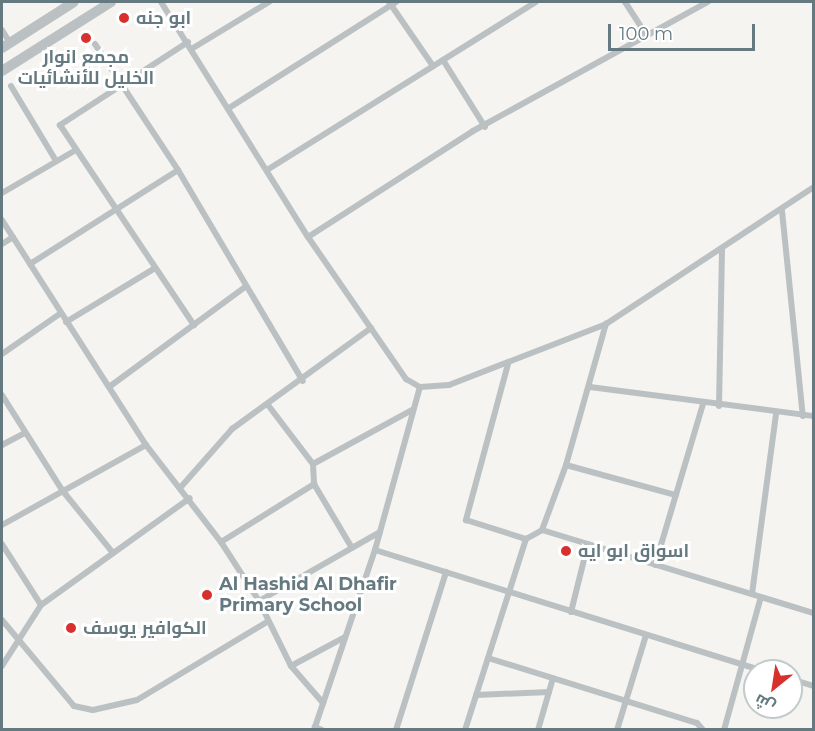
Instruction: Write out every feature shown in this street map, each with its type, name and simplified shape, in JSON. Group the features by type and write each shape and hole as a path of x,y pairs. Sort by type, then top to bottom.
{"street":[{"path":"2,30 6,46 74,2"},
{"path":"2,71 111,2"},
{"path":"161,2 193,48 308,237 406,379 420,387 449,385 606,324 782,211 813,187"},
{"path":"193,48 269,2"},
{"path":"230,108 392,2 433,66"},
{"path":"267,170 536,2"},
{"path":"625,2 646,34"},
{"path":"308,237 485,127 646,34 708,2"},
{"path":"188,42 60,125 194,325"},
{"path":"95,44 178,170 245,287 303,381"},
{"path":"443,60 485,127"},
{"path":"11,86 56,161"},
{"path":"2,193 76,150"},
{"path":"30,264 114,207 178,170"},
{"path":"782,211 803,416"},
{"path":"2,220 146,445 190,498 221,542 259,601 267,622 291,666 323,703"},
{"path":"2,244 13,237"},
{"path":"719,406 722,250"},
{"path":"66,322 156,268"},
{"path":"108,387 245,287"},
{"path":"2,354 61,313"},
{"path":"465,729 526,539 542,530 566,465 590,387 606,324"},
{"path":"180,488 232,429 303,381 371,328"},
{"path":"508,363 466,520 526,539"},
{"path":"322,729 315,727 375,550 420,387"},
{"path":"590,387 776,415 813,416"},
{"path":"2,395 62,490 113,553"},
{"path":"655,565 703,404"},
{"path":"268,405 313,464 314,484 352,548"},
{"path":"313,464 412,410"},
{"path":"752,594 776,415"},
{"path":"2,445 26,433"},
{"path":"2,525 146,445"},
{"path":"566,465 676,495"},
{"path":"221,542 314,484"},
{"path":"2,666 20,642 41,604 190,498"},
{"path":"542,530 813,613"},
{"path":"259,601 380,532"},
{"path":"2,544 41,604"},
{"path":"571,612 588,544"},
{"path":"375,550 742,665"},
{"path":"396,729 446,572"},
{"path":"724,729 761,597"},
{"path":"2,620 74,706 93,710 137,700 267,622"},
{"path":"617,729 646,635"},
{"path":"291,666 345,637"},
{"path":"488,658 697,723 703,729"},
{"path":"538,729 553,678"},
{"path":"476,695 549,692"}],"place":[{"name":"ابو جنه","path":"124,18"},
{"name":"مجمع انوار الخليل للأنشائيات","path":"86,38"},
{"name":"اسواق ابو ايه","path":"566,551"},
{"name":"Al Hashid Al Dhafir Primary School","path":"207,595"},
{"name":"الكوافير يوسف","path":"71,628"}]}
